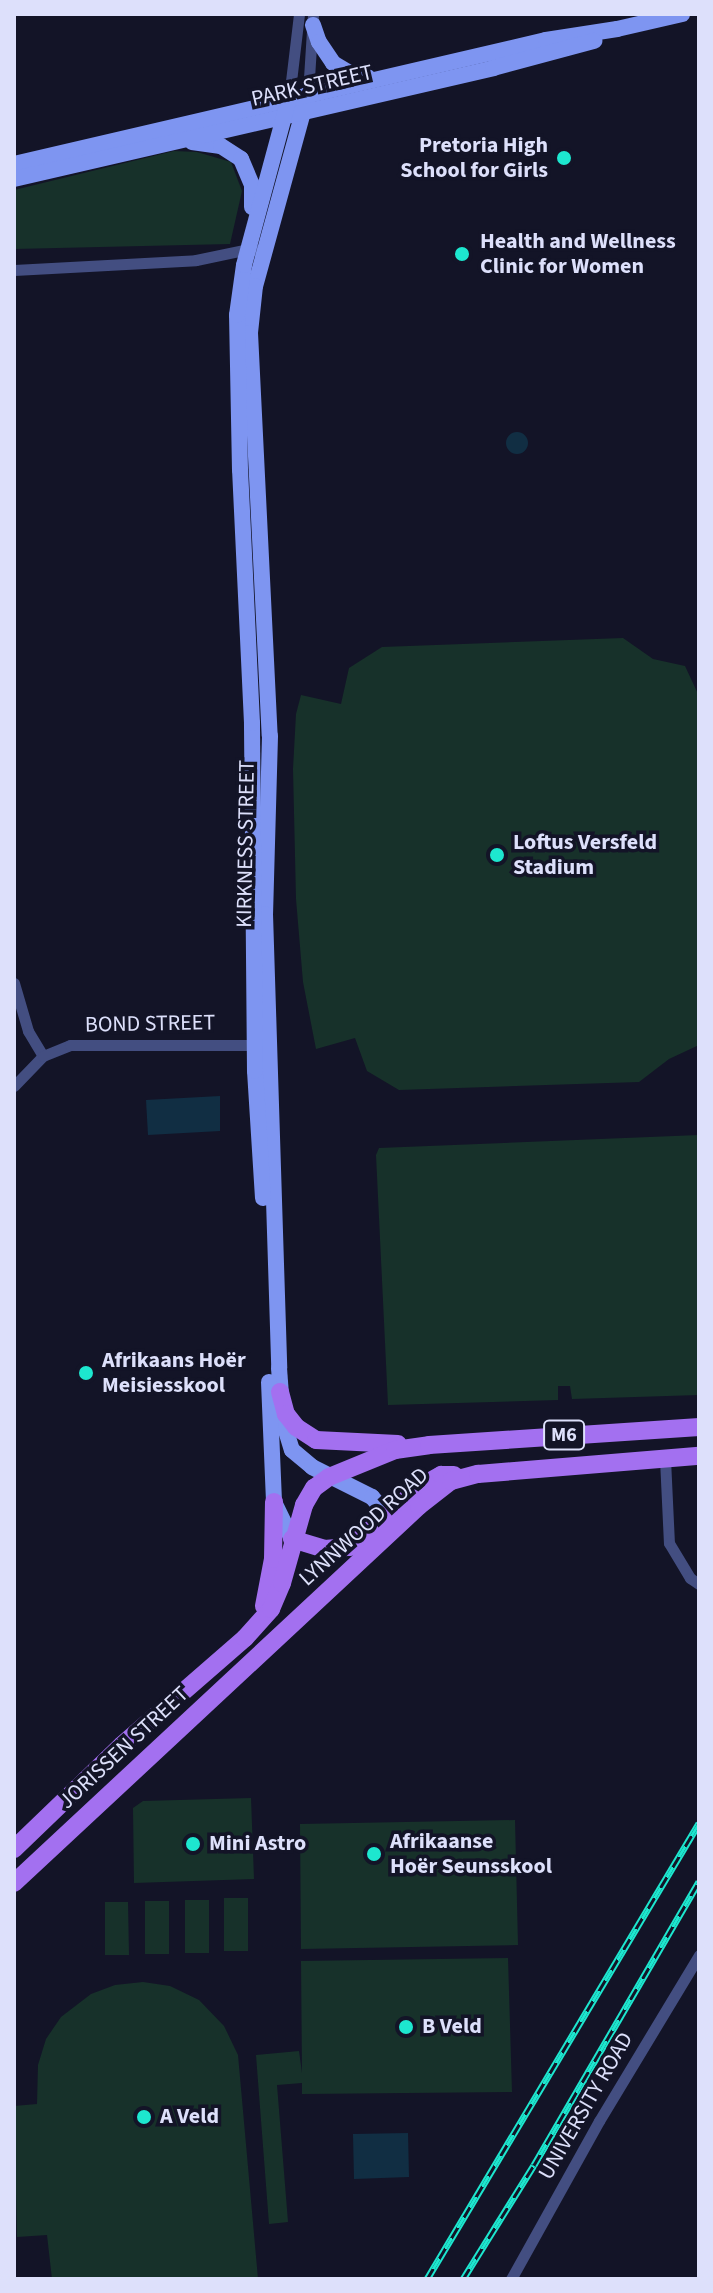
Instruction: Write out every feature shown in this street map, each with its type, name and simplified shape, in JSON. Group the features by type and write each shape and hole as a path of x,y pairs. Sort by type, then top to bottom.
{"main road":[{"path":"280,1392 286,1414 296,1427 316,1440 335,1444 429,1445"},
{"name":"LYNNWOOD ROAD","path":"245,1638 271,1609 304,1505 314,1488 329,1477 395,1450 429,1445 699,1427"},
{"name":"LYNNWOOD ROAD","path":"267,1649 392,1521 460,1476 699,1456"},
{"path":"260,1620 273,1559 274,1502"},
{"path":"292,1539 325,1549 350,1547 392,1521"},
{"name":"JORISSEN STREET","path":"14,1849 122,1745 245,1638"},
{"name":"JORISSEN STREET","path":"14,1883 267,1649"},
{"path":"122,1745 141,1765"}],"street":[{"path":"289,98 299,14"},
{"name":"PARK STREET","path":"14,164 546,40 617,29 682,14"},
{"path":"313,19 319,42 333,63 353,75 377,79"},
{"path":"308,94 313,19"},
{"name":"PARK STREET","path":"14,179 493,68 596,40 617,29"},
{"name":"KIRKNESS STREET","path":"308,94 255,286 250,333 270,736 266,863 267,1022 280,1392 283,1421 292,1450 329,1477 372,1497 392,1521"},
{"name":"KIRKNESS STREET","path":"289,98 250,241 238,298 236,352 252,723 254,1042 274,1502 292,1539"},
{"path":"157,145 211,143 241,159 252,185 250,241"},
{"path":"250,241 266,252"},
{"path":"14,270 196,260 250,241"},
{"path":"251,823 266,863 257,881 251,913"},
{"path":"14,983 28,1031 43,1056"},
{"path":"267,1022 254,1042 268,1054"},
{"name":"BOND STREET","path":"14,1086 43,1056 70,1045 254,1042"},
{"path":"665,1459 669,1543 690,1578 699,1584"},
{"name":"UNIVERSITY ROAD","path":"511,2279 599,2121 699,1955"}],"green space":[{"path":"174,151 197,152 231,162 242,191 230,244 14,249 14,190"},
{"name":"Loftus Versfeld Stadium","path":"623,638 653,659 685,666 699,696 699,1045 669,1059 639,1082 399,1090 367,1071 355,1038 316,1049 303,982 296,899 293,769 296,714 301,695 341,704 349,668 382,647"},
{"path":"699,1135 699,1395 572,1399 570,1386 558,1386 558,1400 388,1405 376,1155 379,1148"},
{"name":"Mini Astro","path":"251,1798 254,1879 134,1883 133,1808 143,1801"},
{"path":"515,1820 518,1945 301,1949 300,1824"},
{"path":"224,1898 248,1898 248,1951 224,1951"},
{"path":"185,1900 209,1900 209,1953 185,1953"},
{"path":"145,1901 169,1901 169,1954 145,1954"},
{"path":"105,1902 128,1902 129,1955 105,1955"},
{"name":"B Veld","path":"508,1958 512,2092 302,2094 302,2083 277,2085 288,2222 269,2224 256,2055 299,2051 302,2073 301,1961"},
{"path":"143,1982 170,1986 199,2000 224,2026 238,2055 258,2279 52,2279 47,2235 17,2237 14,2106 37,2104 38,2065 46,2039 61,2017 91,1994 115,1985"}],"water":[{"path":"517,432 525,435 528,443 525,451 517,454 509,451 506,443 509,435"},
{"path":"220,1096 220,1131 148,1135 146,1100"},
{"path":"408,2133 409,2177 354,2179 353,2134"}],"railway":[{"path":"427,2279 699,1823"},
{"path":"463,2279 534,2165 699,1881"}],"place":[{"name":"Pretoria High School for Girls","path":"564,158"},
{"name":"Health and Wellness Clinic for Women","path":"462,254"},
{"name":"Loftus Versfeld Stadium","path":"497,855"},
{"name":"Afrikaans Hoër Meisiesskool","path":"86,1373"},
{"name":"Mini Astro","path":"193,1844"},
{"name":"Afrikaanse Hoër Seunsskool","path":"374,1854"},
{"name":"B Veld","path":"406,2027"},
{"name":"A Veld","path":"144,2117"}]}
